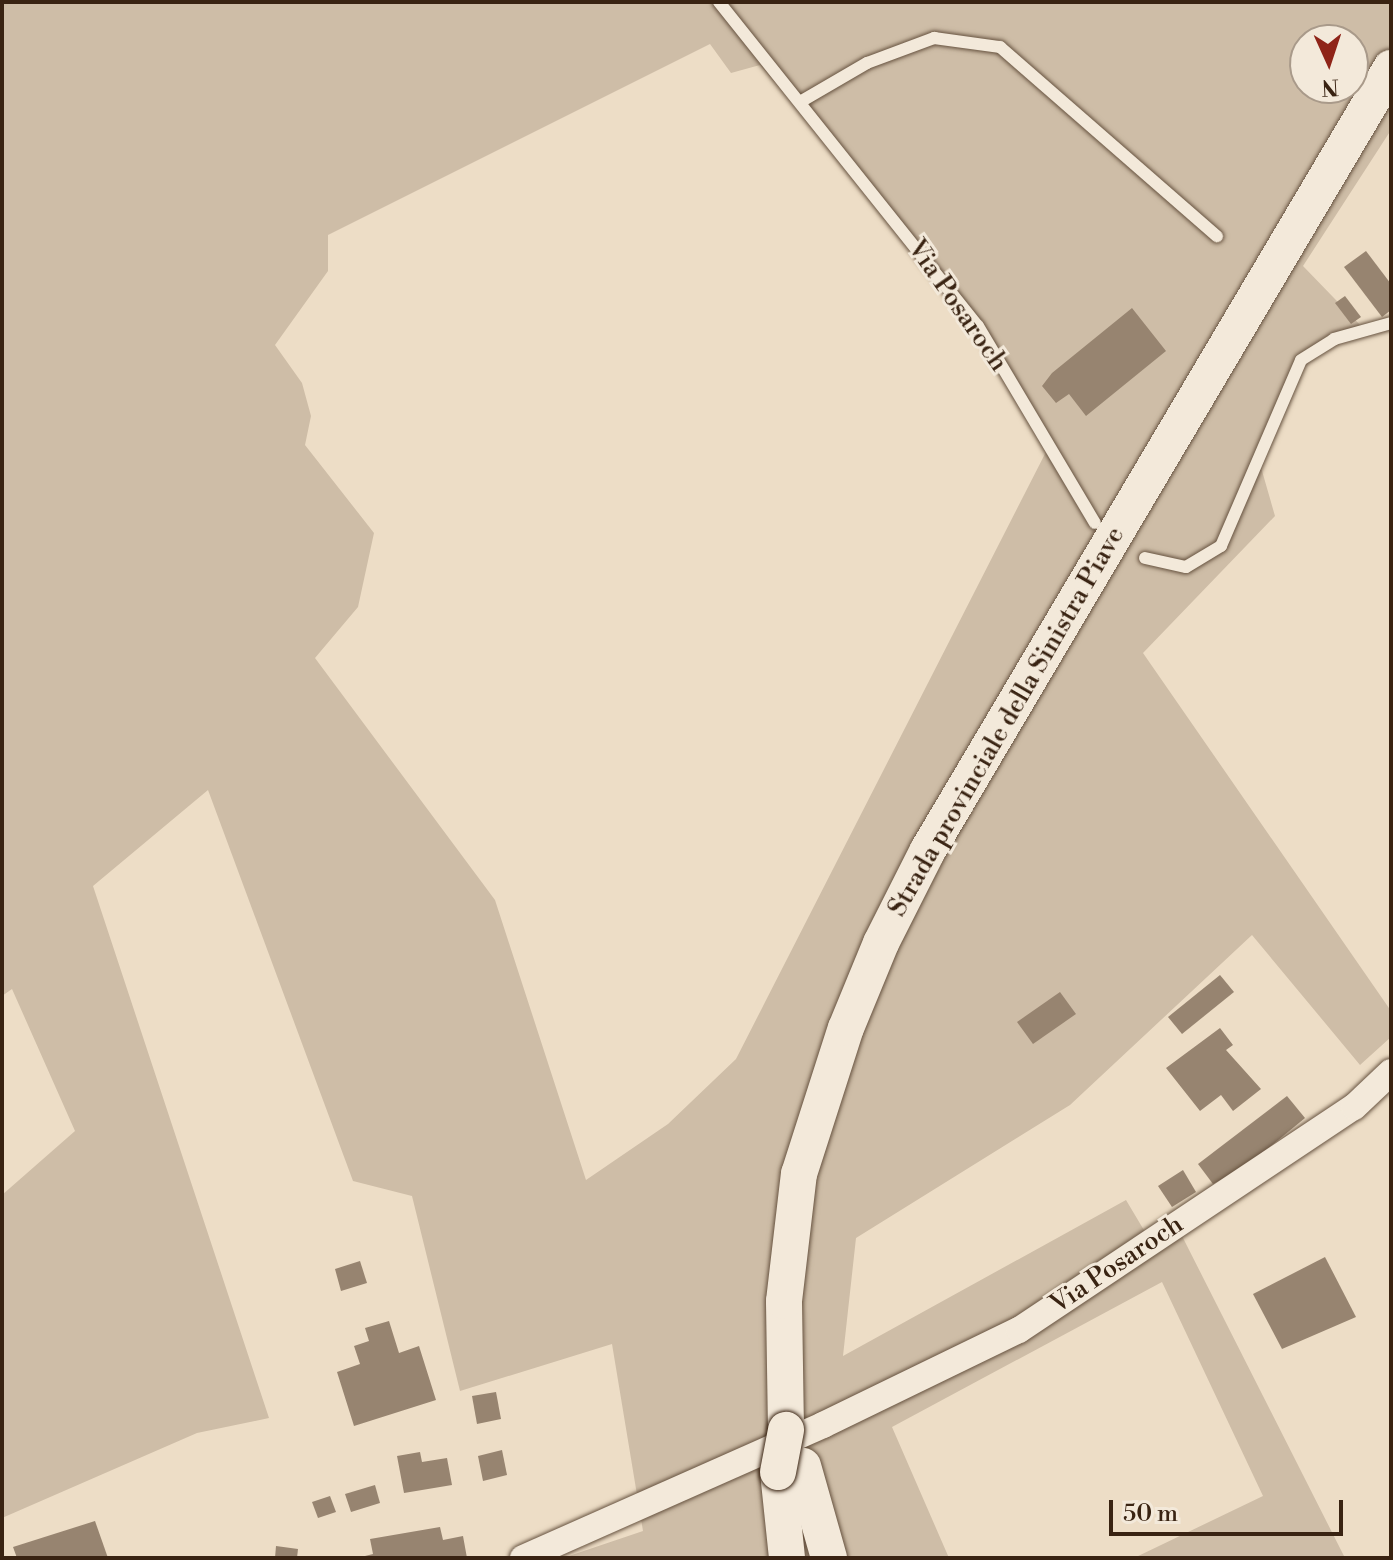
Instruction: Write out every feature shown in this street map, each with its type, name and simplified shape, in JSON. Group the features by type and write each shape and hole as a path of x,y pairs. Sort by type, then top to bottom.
{"main road":[{"name":"Strada provinciale della Sinistra Piave","path":"790,1469 784,1301 799,1174 846,1028 881,943 928,850 1391,68"},
{"path":"787,1558 790,1469"},
{"path":"790,1469 829,1558"}],"street":[{"name":"Via Posaroch","path":"523,1558 823,1425 1019,1330 1354,1107 1391,1072"}],"lane":[{"name":"Via Posaroch","path":"719,2 978,326 1095,523"},
{"path":"800,102 867,63 934,38 1000,47 1217,236"},
{"path":"1145,558 1186,567 1221,546 1301,360 1334,339 1391,323"}],"shaded area":[{"path":"2,2 1391,2 1391,130 1303,266 1364,329 1301,360 1258,457 1275,516 1143,653 1391,1011 1391,1037 1360,1065 1252,935 1070,1105 856,1238 843,1356 1126,1200 1157,1252 1182,1236 1345,1558 1134,1558 1263,1496 1162,1282 892,1427 949,1558 563,1558 643,1531 612,1344 460,1391 412,1196 353,1181 208,790 93,886 269,1418 197,1433 2,1518 2,1195 75,1131 12,989 2,996","holes":["710,44 731,73 760,65 932,264 1048,448 736,1059 668,1124 586,1180 495,900 315,658 358,607 374,533 305,445 311,416 302,383 275,345 328,271 328,235"]}],"building":[{"path":"1366,251 1391,284 1391,310 1382,317 1344,267"},
{"path":"1345,296 1361,317 1351,324 1335,303"},
{"path":"1132,308 1166,351 1086,416 1069,394 1056,403 1042,386 1052,373"},
{"path":"1220,975 1234,992 1182,1034 1168,1017"},
{"path":"1060,992 1076,1014 1033,1044 1017,1022"},
{"path":"1220,1028 1233,1045 1226,1050 1261,1089 1233,1111 1221,1095 1200,1111 1166,1068"},
{"path":"1287,1096 1305,1118 1244,1168 1213,1184 1198,1164"},
{"path":"1183,1170 1196,1192 1172,1207 1158,1186"},
{"path":"1325,1257 1356,1317 1282,1349 1253,1294"},
{"path":"360,1261 367,1283 341,1291 335,1269"},
{"path":"389,1321 399,1353 419,1346 436,1400 354,1426 337,1372 360,1364 354,1346 369,1341 365,1328"},
{"path":"496,1392 501,1419 477,1424 472,1396"},
{"path":"502,1450 507,1475 483,1481 478,1456"},
{"path":"420,1452 422,1462 447,1458 452,1485 404,1493 397,1456"},
{"path":"375,1485 380,1503 351,1512 345,1494"},
{"path":"330,1496 336,1512 318,1518 312,1502"},
{"path":"95,1521 108,1558 17,1558 13,1547"},
{"path":"440,1527 443,1540 463,1536 467,1558 357,1558 373,1554 370,1539"},
{"path":"276,1546 298,1549 297,1558 275,1558"}]}
